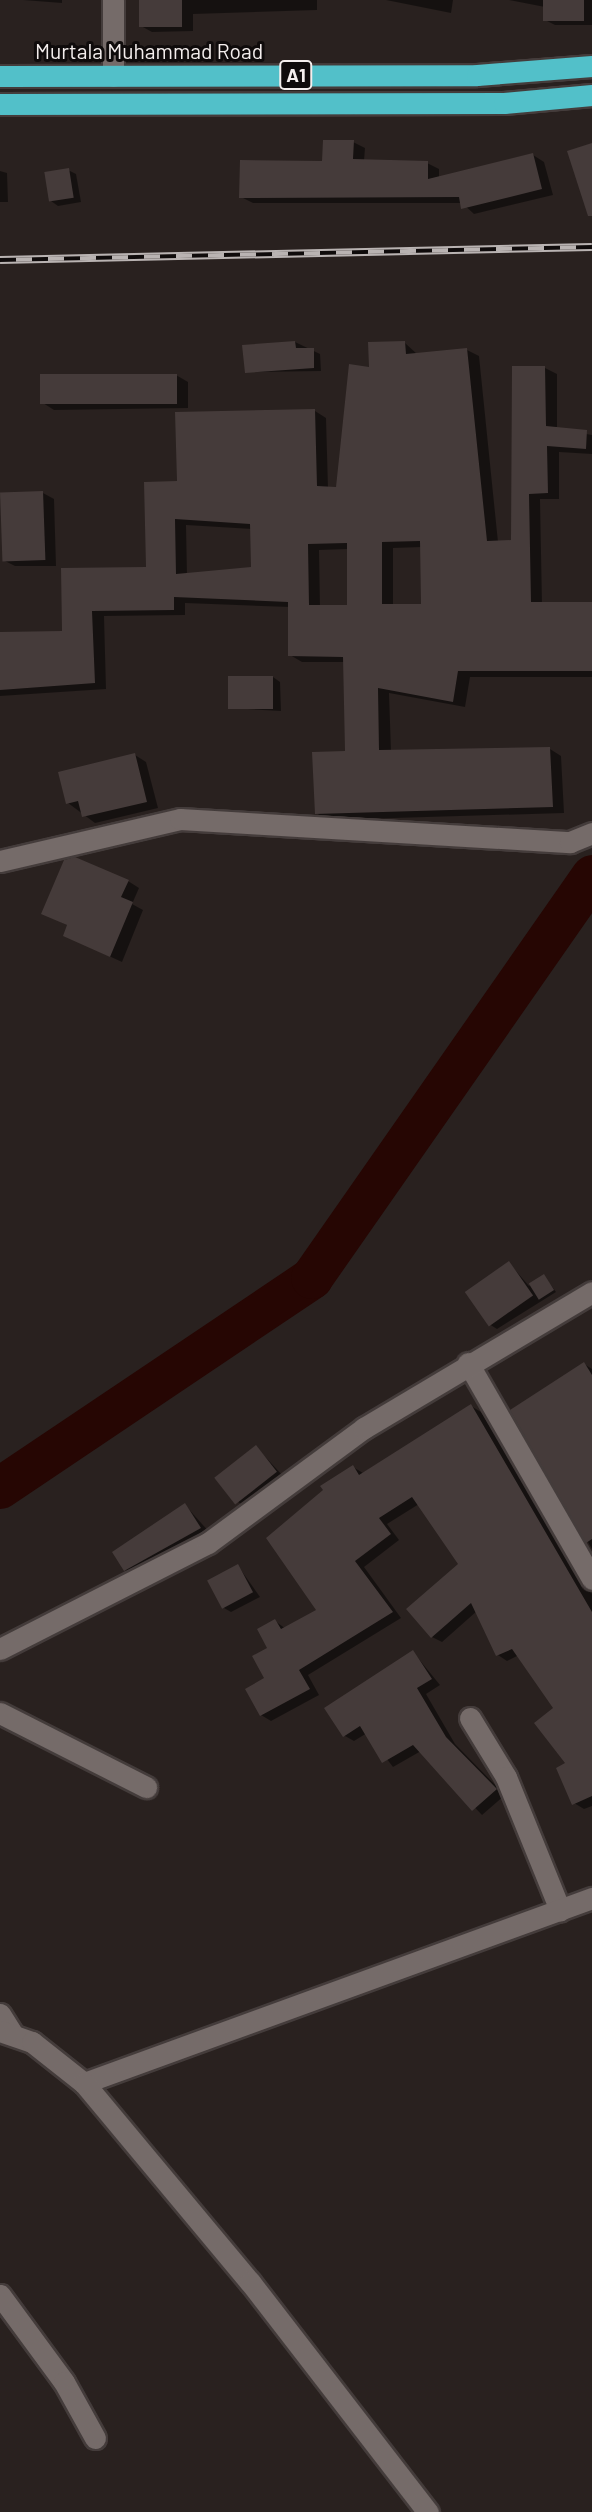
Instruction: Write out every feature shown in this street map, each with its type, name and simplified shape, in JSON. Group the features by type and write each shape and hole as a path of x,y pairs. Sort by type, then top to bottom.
{"highway":[{"name":"Murtala Muhammad Road","path":"0,76 477,75 592,66"},
{"name":"A1","path":"0,104 504,103 592,95"}],"street":[{"path":"113,0 113,76"},
{"path":"0,861 180,819 570,842 592,833"},
{"path":"0,1649 208,1543 364,1428 468,1363 592,1292"},
{"path":"468,1363 592,1579"},
{"path":"0,1713 146,1787"},
{"path":"470,1718 506,1777 559,1910"},
{"path":"84,2083 592,1898"},
{"path":"0,2014 6,2032 84,2083 250,2282 428,2512"},
{"path":"0,2295 64,2382 95,2438"}],"building":[{"path":"139,0 182,0 182,27 139,27"},
{"path":"543,0 584,0 584,21 543,21"},
{"path":"323,140 354,140 353,159 428,161 428,179 533,153 542,189 461,209 459,197 239,198 240,160 322,161"},
{"path":"592,143 592,216 588,216 567,151"},
{"path":"69,168 74,198 49,202 44,172"},
{"path":"295,341 296,348 314,348 314,368 245,373 242,345"},
{"path":"405,341 406,354 467,348 487,541 511,540 512,366 545,366 546,426 587,430 586,449 547,446 548,493 529,494 531,602 592,602 592,671 458,671 453,702 378,688 379,750 550,747 553,807 315,814 312,752 345,751 343,657 288,656 288,602 174,597 174,610 92,611 95,683 0,690 0,632 62,631 61,568 146,567 144,482 177,481 175,412 315,409 317,486 336,487 349,364 369,367 368,342","holes":["175,519 250,524 251,567 176,574","420,541 421,604 382,604 382,542","347,543 347,605 309,605 308,544"]},
{"path":"40,374 177,374 177,404 40,404"},
{"path":"43,491 45,560 2,561 0,493"},
{"path":"228,676 273,676 273,709 228,709"},
{"path":"135,753 147,802 82,817 78,801 66,804 58,772"},
{"path":"75,857 129,880 121,897 133,902 110,957 63,936 67,925 41,914 64,860"},
{"path":"509,1261 533,1295 489,1326 465,1292"},
{"path":"544,1274 554,1290 539,1300 529,1284"},
{"path":"584,1362 592,1375 592,1539 586,1543 510,1410"},
{"path":"471,1404 592,1612 592,1796 572,1805 556,1768 565,1763 534,1723 553,1708 512,1649 496,1656 471,1603 431,1638 406,1609 458,1564 412,1497 379,1518 391,1534 355,1561 393,1612 299,1670 310,1689 260,1716 245,1689 264,1678 252,1656 267,1648 257,1629 275,1619 281,1629 316,1610 266,1538 323,1490 320,1486 353,1465 359,1475"},
{"path":"256,1445 277,1472 235,1504 214,1478"},
{"path":"185,1503 201,1528 124,1571 112,1552"},
{"path":"238,1564 253,1592 222,1609 207,1580"},
{"path":"413,1650 432,1679 417,1688 446,1737 497,1789 472,1811 413,1745 382,1763 360,1726 343,1737 324,1708"}],"waterway":[{"path":"0,1488 312,1278 592,876"}],"railway":[{"path":"0,260 592,247"}]}
